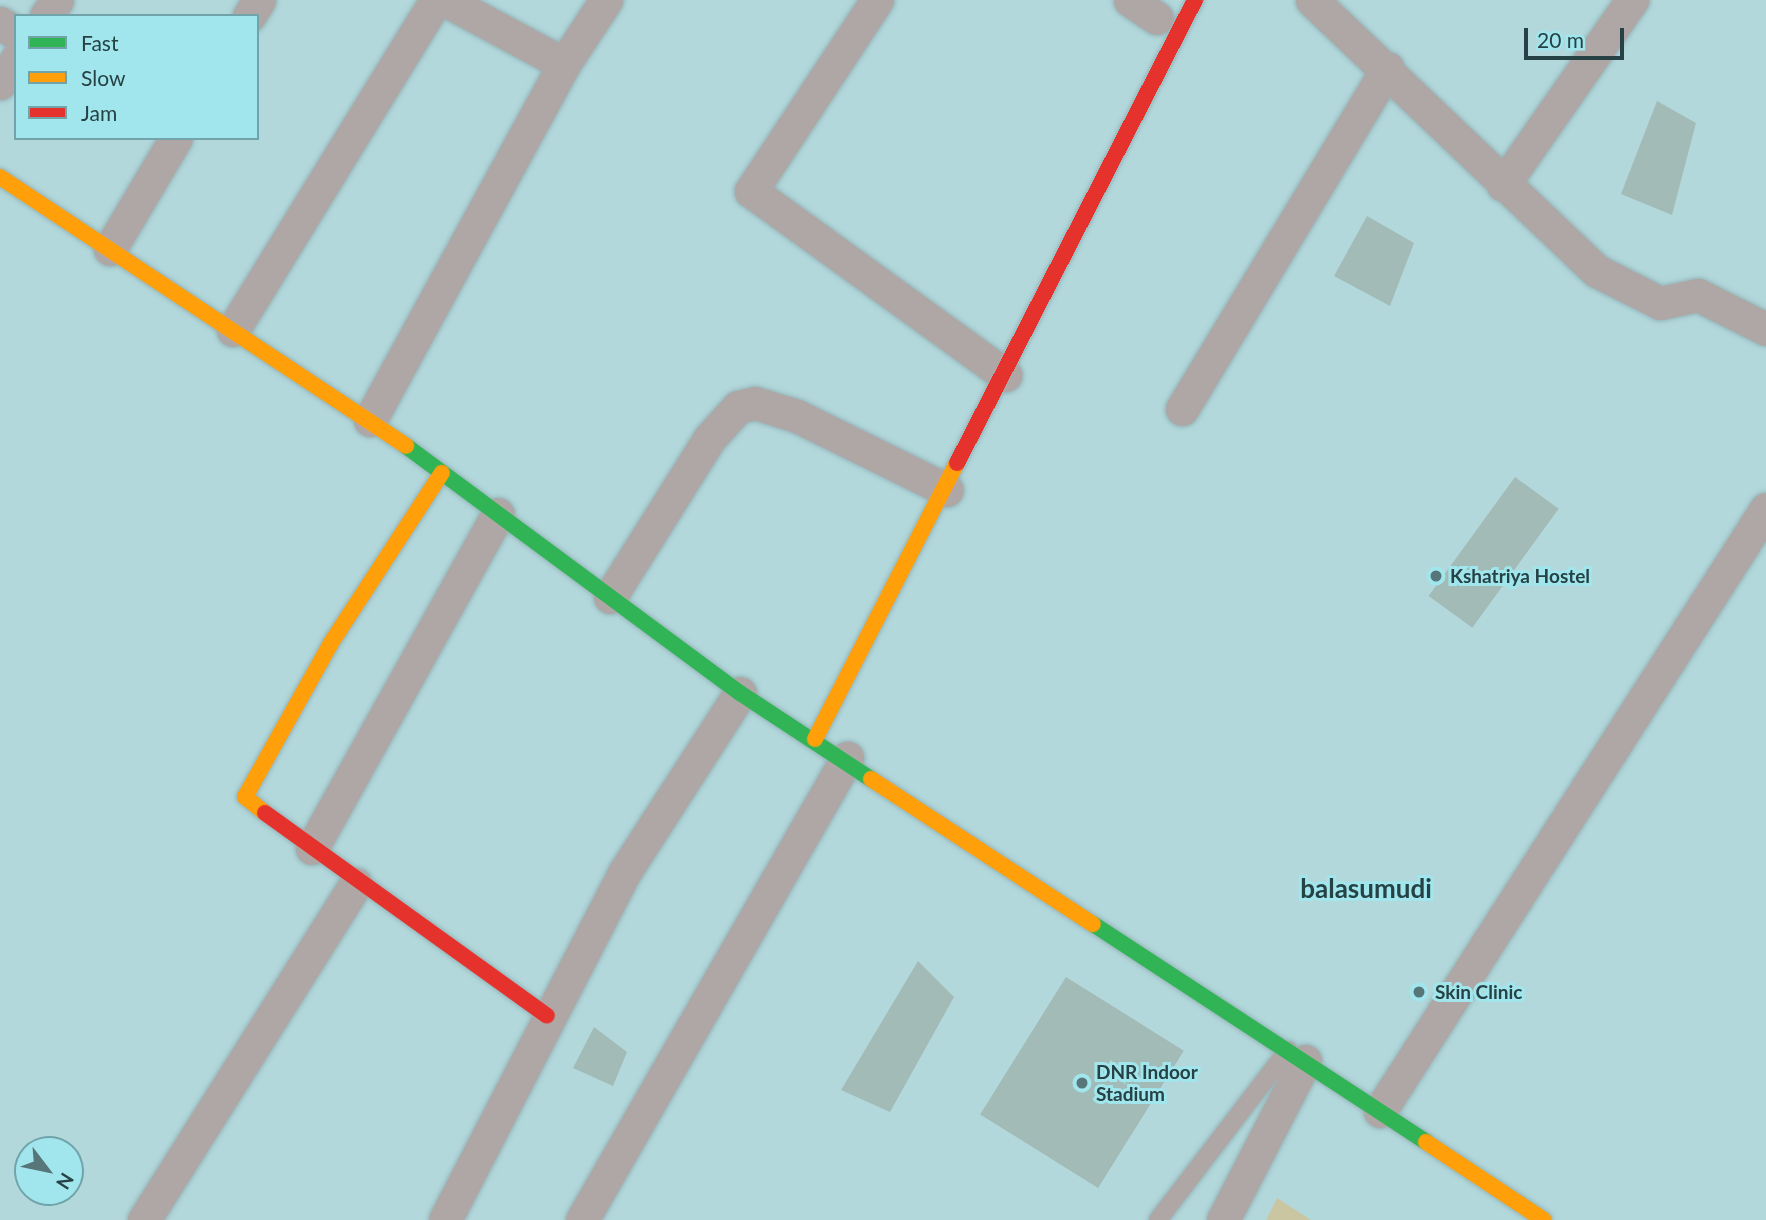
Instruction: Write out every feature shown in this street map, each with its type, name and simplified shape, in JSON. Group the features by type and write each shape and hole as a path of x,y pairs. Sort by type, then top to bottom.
{"street":[{"path":"233,330 436,0"},
{"path":"445,0 564,64"},
{"path":"370,420 564,64 606,0"},
{"path":"877,0 751,191 1005,375"},
{"path":"815,739 947,489 1195,0"},
{"path":"1312,0 1388,68 1503,185 1597,271 1660,303 1698,295 1766,329"},
{"path":"1503,185 1632,0"},
{"path":"0,83 14,63"},
{"path":"1182,409 1388,68"},
{"path":"110,249 175,140"},
{"path":"0,177 370,420 740,693 847,758 1544,1220"},
{"path":"610,597 709,439 738,407 755,403 797,416 947,489"},
{"path":"442,473 331,643 245,796 356,884 547,1016"},
{"path":"1380,1111 1766,509"},
{"path":"312,848 498,514"},
{"path":"444,1220 547,1016 624,873 740,693"},
{"path":"582,1220 847,758"},
{"path":"144,1220 356,884"},
{"path":"1223,1220 1297,1055"}],"lane":[{"path":"1158,1220 1297,1055"}],"shaded area":[{"path":"1277,1198 1311,1220 1266,1220"}],"building":[{"path":"1657,101 1696,123 1672,215 1621,194"},
{"path":"1367,216 1414,243 1390,306 1334,276"},
{"path":"1515,477 1559,509 1472,628 1429,596"},
{"path":"918,961 954,997 890,1112 841,1090"},
{"name":"DNR Indoor Stadium","path":"1066,977 1184,1051 1098,1188 980,1114"},
{"path":"594,1027 627,1052 613,1086 573,1068"}],"traffic: fast":[{"path":"406,446 740,693 871,779"},
{"path":"1093,924 1426,1142"}],"traffic: slow":[{"path":"0,177 406,446"},
{"path":"815,739 957,463"},
{"path":"265,813 245,797 331,643 442,473"},
{"path":"871,779 1093,924"},
{"path":"1426,1142 1544,1220"}],"traffic: jam":[{"path":"957,463 1195,0"},
{"path":"265,813 547,1016"}],"place":[{"name":"Kshatriya Hostel","path":"1436,576"},
{"name":"Skin Clinic","path":"1419,992"},
{"name":"DNR Indoor Stadium","path":"1082,1083"}],"district":[{"name":"balasumudi","path":"1366,889"}]}
